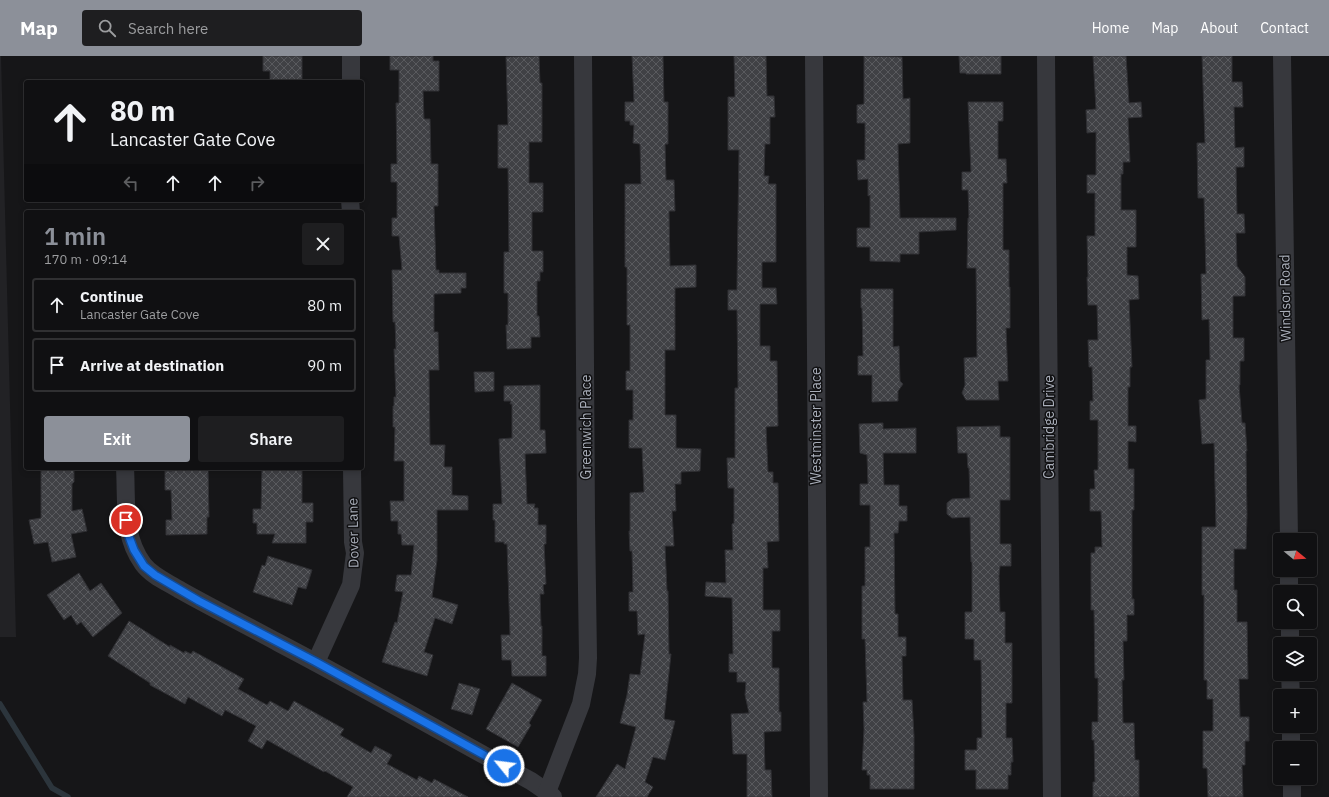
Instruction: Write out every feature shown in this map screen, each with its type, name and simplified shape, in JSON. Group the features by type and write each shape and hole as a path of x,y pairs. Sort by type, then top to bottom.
{"street":[{"path":"351,56 351,80"},
{"name":"Greenwich Place","path":"550,794 581,704 588,674 583,56"},
{"name":"Westminster Place","path":"814,56 819,797"},
{"name":"Cambridge Drive","path":"1046,56 1052,797"},
{"name":"Windsor Road","path":"1282,56 1288,533"},
{"path":"125,470 126,520 128,534 134,550 144,566 155,575 199,601 316,662 531,781 550,794"},
{"name":"Dover Lane","path":"316,662 351,585 355,553 353,542 352,470"},
{"path":"1292,785 1292,797"}],"shaded area":[{"path":"1,56 16,637 0,637"}],"building":[{"path":"263,56 302,56 302,80 270,80 270,71 263,71"},
{"path":"390,56 433,56 433,61 439,61 439,91 423,91 424,119 430,119 431,164 438,164 438,206 434,206 436,270 439,270 439,273 466,273 466,288 461,288 461,293 434,294 434,332 438,332 439,370 429,370 430,445 445,445 444,467 452,467 452,495 468,496 468,510 437,510 437,560 432,597 458,605 452,624 435,618 424,652 433,655 427,676 382,662 395,622 397,623 403,592 395,591 397,575 411,575 414,545 402,545 401,534 398,534 398,521 391,521 390,501 404,501 404,461 394,461 395,427 393,427 393,406 394,397 396,397 394,349 396,349 395,322 393,322 392,270 402,270 399,236 392,236 392,218 397,218 397,182 391,182 391,164 397,164 396,103 399,103 399,70 390,70"},
{"path":"539,56 540,83 542,83 542,142 529,142 529,183 543,183 543,212 532,212 532,251 543,251 543,272 540,272 540,281 537,281 537,316 539,316 540,337 531,337 531,348 507,349 506,325 508,325 508,293 504,293 504,252 509,252 508,168 498,168 498,125 508,125 506,57"},
{"path":"632,56 663,56 664,102 668,102 668,144 665,144 666,180 674,180 675,211 669,211 670,266 696,265 696,287 675,288 675,350 665,350 665,415 676,415 676,448 701,449 700,471 681,472 681,484 675,484 676,511 672,511 674,546 665,546 668,591 669,654 671,654 664,719 675,721 665,760 653,757 645,782 653,787 647,797 596,797 617,764 625,769 636,727 620,723 627,695 630,674 640,675 645,634 638,635 637,611 629,611 629,592 633,592 632,551 630,551 629,531 630,493 644,492 642,448 629,448 629,420 633,420 633,390 626,390 626,371 630,371 630,325 627,325 625,184 641,184 640,144 633,143 634,125 630,125 630,121 625,121 625,102 634,102"},
{"path":"734,56 766,56 767,96 774,96 775,117 770,117 770,144 765,144 764,176 769,176 768,184 776,184 776,262 762,262 762,288 776,288 777,304 760,304 760,346 770,346 770,361 777,361 778,426 766,427 768,472 773,472 773,483 778,483 779,541 767,542 768,568 763,568 763,610 780,610 780,631 772,631 772,668 779,668 779,712 781,712 781,731 764,732 765,770 771,770 772,797 747,797 747,754 733,754 731,714 749,713 745,695 746,682 737,682 737,672 729,672 729,654 733,654 732,598 705,596 706,582 726,583 725,550 733,550 732,524 734,523 734,488 728,488 727,458 735,458 735,388 738,388 737,310 728,310 728,290 737,290 739,150 728,150 728,97 735,97"},
{"path":"864,56 902,57 903,99 910,98 910,143 898,144 900,218 956,218 956,230 919,232 919,254 900,254 900,262 870,261 870,247 857,247 857,228 870,228 870,195 868,196 868,179 858,180 857,160 865,160 865,123 857,123 857,105 864,104"},
{"path":"959,56 1001,56 1001,74 960,73"},
{"path":"1093,56 1126,56 1129,103 1141,102 1142,117 1128,118 1130,162 1123,162 1123,174 1121,174 1121,210 1136,210 1136,247 1127,247 1127,275 1138,276 1139,299 1129,300 1132,367 1130,367 1130,387 1128,387 1128,426 1136,426 1136,442 1128,441 1128,469 1134,469 1134,510 1132,510 1132,599 1134,599 1134,615 1127,615 1127,641 1123,641 1124,680 1122,680 1123,723 1134,723 1135,760 1139,760 1139,797 1093,797 1093,782 1095,782 1092,722 1098,722 1098,678 1095,678 1094,610 1091,610 1091,553 1095,553 1095,547 1102,547 1101,511 1090,511 1090,489 1095,489 1094,470 1098,470 1098,420 1090,420 1090,401 1093,401 1092,367 1089,367 1088,340 1098,340 1097,305 1088,305 1087,277 1087,236 1095,236 1095,193 1087,193 1087,175 1096,175 1096,132 1087,133 1086,110 1096,109"},
{"path":"1202,56 1232,56 1232,82 1242,82 1243,107 1234,107 1235,148 1244,147 1244,167 1236,167 1237,214 1244,214 1245,233 1236,233 1237,266 1245,277 1245,296 1233,296 1233,338 1244,338 1244,361 1240,361 1239,385 1242,423 1245,423 1247,451 1246,549 1234,549 1234,590 1237,590 1237,622 1247,622 1248,679 1239,679 1240,717 1249,717 1249,741 1245,741 1245,765 1242,765 1243,797 1208,797 1207,768 1203,768 1203,731 1213,731 1213,699 1207,699 1207,680 1204,680 1202,527 1216,527 1214,443 1202,444 1199,400 1206,399 1206,360 1210,360 1209,319 1202,320 1201,274 1206,274 1204,198 1198,198 1197,143 1205,143"},
{"path":"968,102 1003,102 1003,121 998,121 998,159 1006,159 1007,183 1003,183 1003,250 1009,250 1010,328 1006,328 1008,381 998,381 999,400 966,400 962,393 965,385 964,358 977,357 976,268 967,268 969,218 968,190 962,190 962,172 971,172"},
{"path":"861,289 893,289 893,347 899,346 900,381 903,384 898,391 898,401 872,402 872,375 858,375 858,356 863,356"},
{"path":"474,372 494,372 494,391 475,392"},
{"path":"540,385 540,430 545,430 546,453 525,454 527,504 535,504 534,508 538,508 538,525 546,525 546,544 544,544 546,584 543,585 544,594 540,594 542,656 546,656 546,676 512,676 511,660 502,660 501,635 510,635 507,544 504,544 504,542 495,542 495,520 493,520 493,504 502,504 499,439 512,438 512,404 510,404 511,401 504,401 504,386"},
{"path":"883,423 883,429 916,428 916,453 883,453 884,485 899,485 899,506 907,506 907,521 899,521 898,533 894,533 895,614 898,614 898,637 906,637 906,656 902,656 903,700 912,700 914,789 870,789 870,775 867,775 867,770 862,770 864,729 863,702 867,702 865,639 862,639 862,586 865,586 865,547 870,547 870,505 860,505 860,484 868,484 867,455 860,453 859,424"},
{"path":"1000,426 1000,437 1010,437 1010,500 1000,500 1000,544 1011,544 1011,566 1000,566 999,576 1000,612 1005,612 1005,643 1012,643 1012,703 1006,703 1006,738 1012,738 1013,762 1011,762 1011,775 1008,775 1008,789 976,789 976,770 965,770 965,750 977,750 977,738 982,738 981,660 974,660 974,639 965,639 965,612 972,612 970,517 952,518 947,514 947,503 952,499 970,498 967,453 958,453 957,427"},
{"path":"41,470 74,470 74,482 72,484 72,511 82,509 87,531 71,534 76,557 52,562 48,542 34,544 29,520 41,518"},
{"path":"208,470 209,517 207,517 207,534 166,535 166,520 172,520 171,490 165,490 165,471"},
{"path":"262,470 302,470 302,503 313,503 313,522 306,522 306,543 272,543 275,534 257,534 257,523 253,523 253,509 261,509"},
{"path":"268,556 312,570 306,589 298,587 292,605 253,592 262,565 265,566"},
{"path":"79,573 90,591 101,583 122,613 93,637 81,622 77,625 71,615 64,620 47,595"},
{"path":"129,621 170,647 170,645 184,653 185,651 191,654 193,651 244,679 238,689 267,705 270,701 288,711 294,701 344,729 340,735 371,753 375,746 392,755 387,764 417,780 419,776 432,783 434,779 468,797 347,797 353,787 325,771 324,772 267,740 262,749 248,741 256,726 225,710 222,716 188,697 185,704 150,685 150,683 108,656"},
{"path":"459,683 480,689 472,715 451,709"},
{"path":"512,683 542,700 529,723 531,725 518,747 486,729"}],"waterway":[{"path":"0,704 52,788 68,797"}],"route":[{"path":"126,520 128,534 134,550 144,566 155,575 199,601 316,662 504,766"}]}
